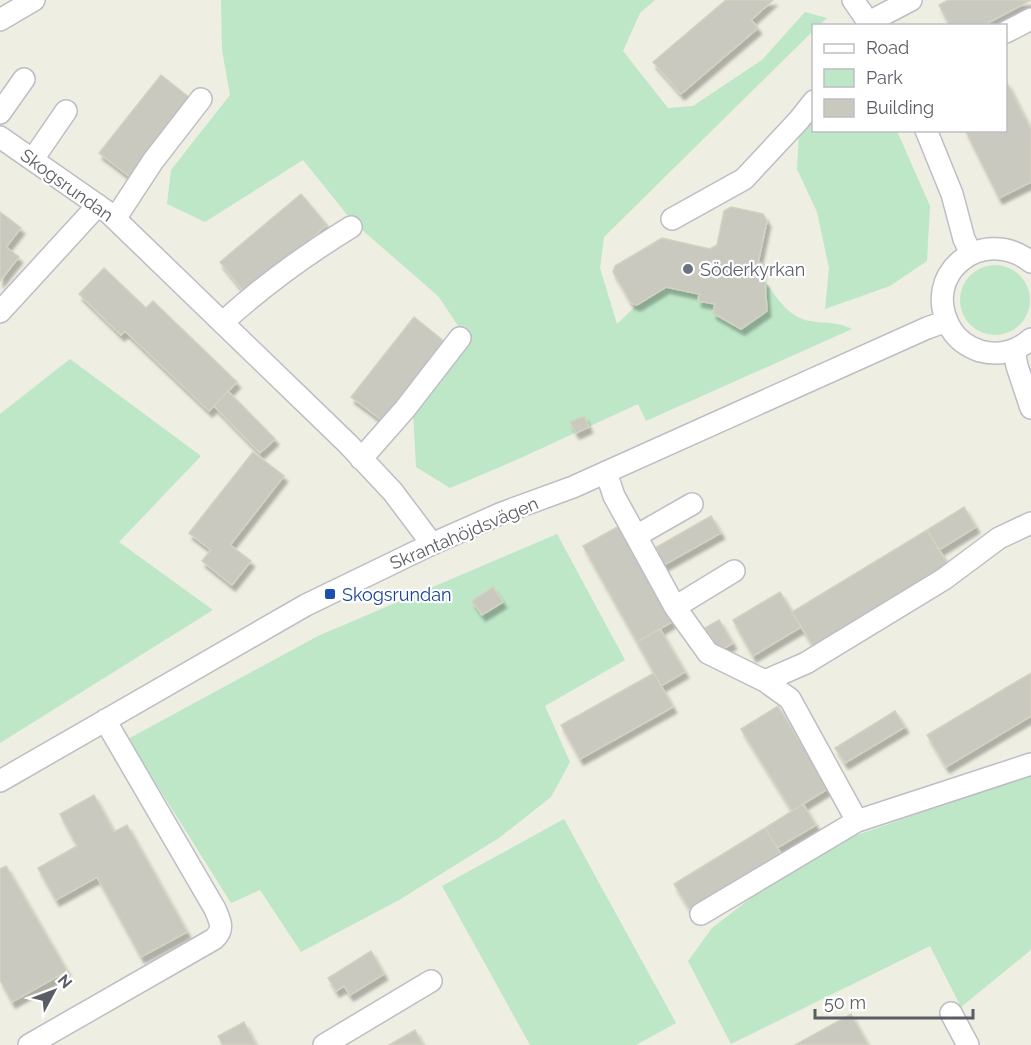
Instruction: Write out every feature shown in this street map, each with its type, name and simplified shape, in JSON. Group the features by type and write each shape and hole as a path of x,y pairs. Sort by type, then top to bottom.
{"street":[{"path":"0,20 34,0"},
{"path":"853,0 870,24 911,0"},
{"path":"1007,31 1031,19"},
{"path":"0,113 24,79"},
{"path":"115,219 153,161 201,99"},
{"path":"672,219 744,179 799,120 812,102"},
{"path":"33,159 66,111"},
{"path":"927,132 952,194 964,239 971,253"},
{"name":"Skogsrundan","path":"0,137 115,219 361,459 393,492 432,544"},
{"path":"0,312 98,206"},
{"path":"223,322 315,248 351,227"},
{"path":"1023,345 1001,353 988,353 975,349 958,338 947,321 943,302 945,283 951,271 971,253 1003,248 1014,251 1031,262"},
{"name":"Skrantahöjdsvägen","path":"0,781 306,605 432,544 502,513 573,487 772,396 947,321"},
{"path":"361,459 405,409 460,338"},
{"path":"1023,345 1017,366 1031,408"},
{"path":"606,472 614,496 675,607 708,653 765,681 790,699 857,821"},
{"path":"636,536 692,504"},
{"path":"765,681 806,663 944,579 999,538 1031,523"},
{"path":"675,607 734,571"},
{"path":"28,1045 214,939 222,929 215,909 105,720"},
{"path":"701,914 857,821 1031,764"},
{"path":"324,1045 431,981"},
{"path":"951,1013 968,1045"}],"green space":[{"path":"221,0 655,0 640,13 623,51 668,108 693,106 762,60 805,12 827,18 820,24 812,24 812,32 604,237 600,268 617,324 637,305 666,287 699,294 698,301 715,304 713,313 741,329 767,311 765,281 784,306 796,316 852,329 646,421 638,404 450,488 416,467 413,410 461,330 438,296 353,222 303,160 205,222 167,204 171,170 230,95 222,50"},
{"path":"812,121 812,132 897,132 930,206 927,261 890,286 825,309 829,268 817,212 797,169 799,135"},
{"path":"1002,265 1015,271 1024,280 1028,286 1030,300 1028,314 1020,325 1009,333 988,335 970,325 962,314 960,293 970,275 981,267"},
{"path":"70,359 201,456 119,542 213,610 0,743 0,414"},
{"path":"557,534 625,660 545,706 570,762 551,797 499,838 399,900 301,952 260,890 231,903 128,739 318,636"},
{"path":"1031,774 1031,949 1026,954 961,1007 930,946 731,1044 688,961 712,928 823,847"},
{"path":"564,819 676,1023 636,1045 530,1045 442,886"}],"building":[{"path":"726,0 773,0 751,20 758,28 681,94 653,62"},
{"path":"948,0 1031,0 986,24 949,24 939,5"},
{"path":"161,75 190,98 129,176 99,153"},
{"path":"1007,83 1031,130 1031,182 999,198 966,132 1007,132"},
{"path":"301,194 327,225 245,293 220,262"},
{"name":"Söderkyrkan","path":"731,207 763,214 767,221 758,263 764,264 760,280 765,281 767,311 741,329 713,313 715,304 698,301 699,294 666,287 637,305 631,303 613,272 615,266 662,238 710,249 717,245 724,211"},
{"path":"0,212 21,228 6,247 19,257 0,281"},
{"path":"104,268 146,308 153,301 237,382 209,411 125,331 121,335 79,294"},
{"path":"414,317 445,342 383,421 351,397"},
{"path":"228,391 275,439 260,453 214,406"},
{"path":"584,416 589,427 576,433 570,422"},
{"path":"253,452 284,476 230,545 251,561 232,585 202,561 211,550 189,533"},
{"path":"964,507 976,527 939,550 927,530"},
{"path":"711,516 721,533 662,566 653,549"},
{"path":"619,526 672,622 637,642 583,546"},
{"path":"927,530 948,564 813,646 792,612"},
{"path":"493,587 503,602 482,615 472,601"},
{"path":"780,592 801,627 753,656 733,620"},
{"path":"719,620 733,643 720,651 705,628"},
{"path":"660,629 685,672 661,686 637,642"},
{"path":"654,673 673,707 580,759 561,725"},
{"path":"1031,673 1031,716 946,767 927,735"},
{"path":"778,706 829,788 792,811 741,729"},
{"path":"895,711 905,727 845,763 835,748"},
{"path":"94,795 114,832 127,825 187,932 141,957 97,877 56,900 38,868 77,846 60,814"},
{"path":"803,804 816,825 777,848 765,828"},
{"path":"765,828 783,857 692,913 674,884"},
{"path":"6,866 67,971 12,1002 0,980 0,869"},
{"path":"371,951 384,974 350,995 344,986 336,991 328,978"},
{"path":"851,1014 868,1045 795,1045"},
{"path":"244,1022 256,1045 223,1045 218,1036"},
{"path":"415,1030 423,1045 389,1045"}],"place":[{"name":"Söderkyrkan","path":"688,269"},
{"name":"Skogsrundan","path":"330,594"}]}
